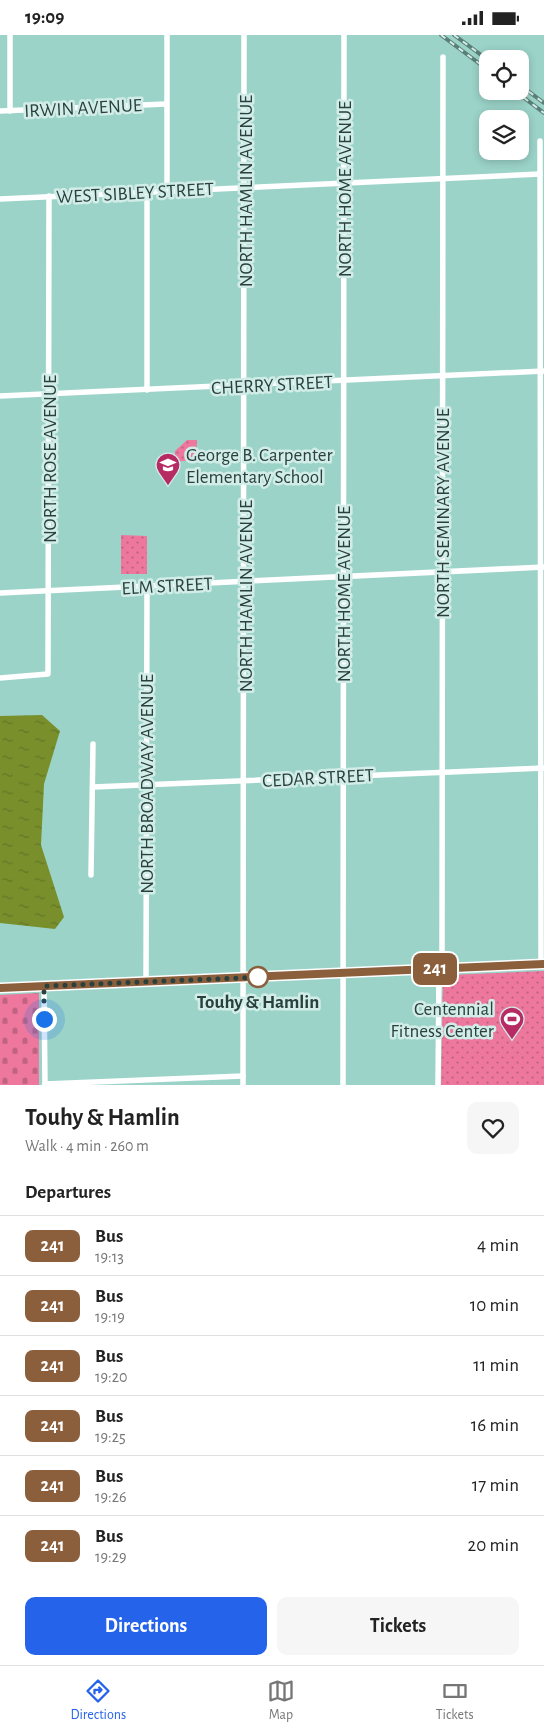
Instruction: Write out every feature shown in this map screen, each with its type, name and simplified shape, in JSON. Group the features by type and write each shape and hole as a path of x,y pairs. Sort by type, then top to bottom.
{"main road":[{"path":"0,988 542,964"}],"street":[{"path":"10,35 10,111"},
{"path":"167,35 167,191"},
{"name":"NORTH HAMLIN AVENUE","path":"243,1085 246,385 244,35"},
{"name":"NORTH HOME AVENUE","path":"343,1085 344,35"},
{"name":"NORTH SEMINARY AVENUE","path":"438,1085 439,969 442,959 443,57"},
{"name":"IRWIN AVENUE","path":"0,111 166,103"},
{"path":"540,141 542,964"},
{"name":"WEST SIBLEY STREET","path":"0,199 540,174"},
{"path":"147,192 147,390"},
{"name":"NORTH ROSE AVENUE","path":"0,679 48,674 49,196"},
{"name":"CHERRY STREET","path":"0,396 542,371"},
{"name":"ELM STREET","path":"0,593 542,567"},
{"name":"NORTH BROADWAY AVENUE","path":"146,586 146,982"},
{"path":"91,875 93,743"},
{"name":"CEDAR STREET","path":"93,787 542,768"},
{"path":"44,986 45,1084 243,1076"}],"green space":[{"path":"187,440 197,440 196,461 175,461 175,451"},
{"path":"121,535 147,536 147,574 121,574"},
{"path":"544,971 544,1085 441,1085 443,977 449,975"},
{"path":"39,993 39,1085 0,1085 0,995"}],"water":[{"path":"42,715 60,731 44,784 41,845 64,917 55,929 0,923 0,716"}],"railway":[{"path":"441,35 479,63"},
{"path":"454,35 479,53"},
{"path":"529,92 544,103"},
{"path":"527,100 544,113"}],"bus line":[{"name":"241","path":"0,988 544,964"}],"place":[{"name":"George B. Carpenter Elementary School","path":"168,486"},
{"name":"Touhy & Hamlin","path":"258,977"},
{"name":"Centennial Fitness Center","path":"512,1040"}],"route":[{"path":"44,1019 44,986 264,977 258,977"}]}
